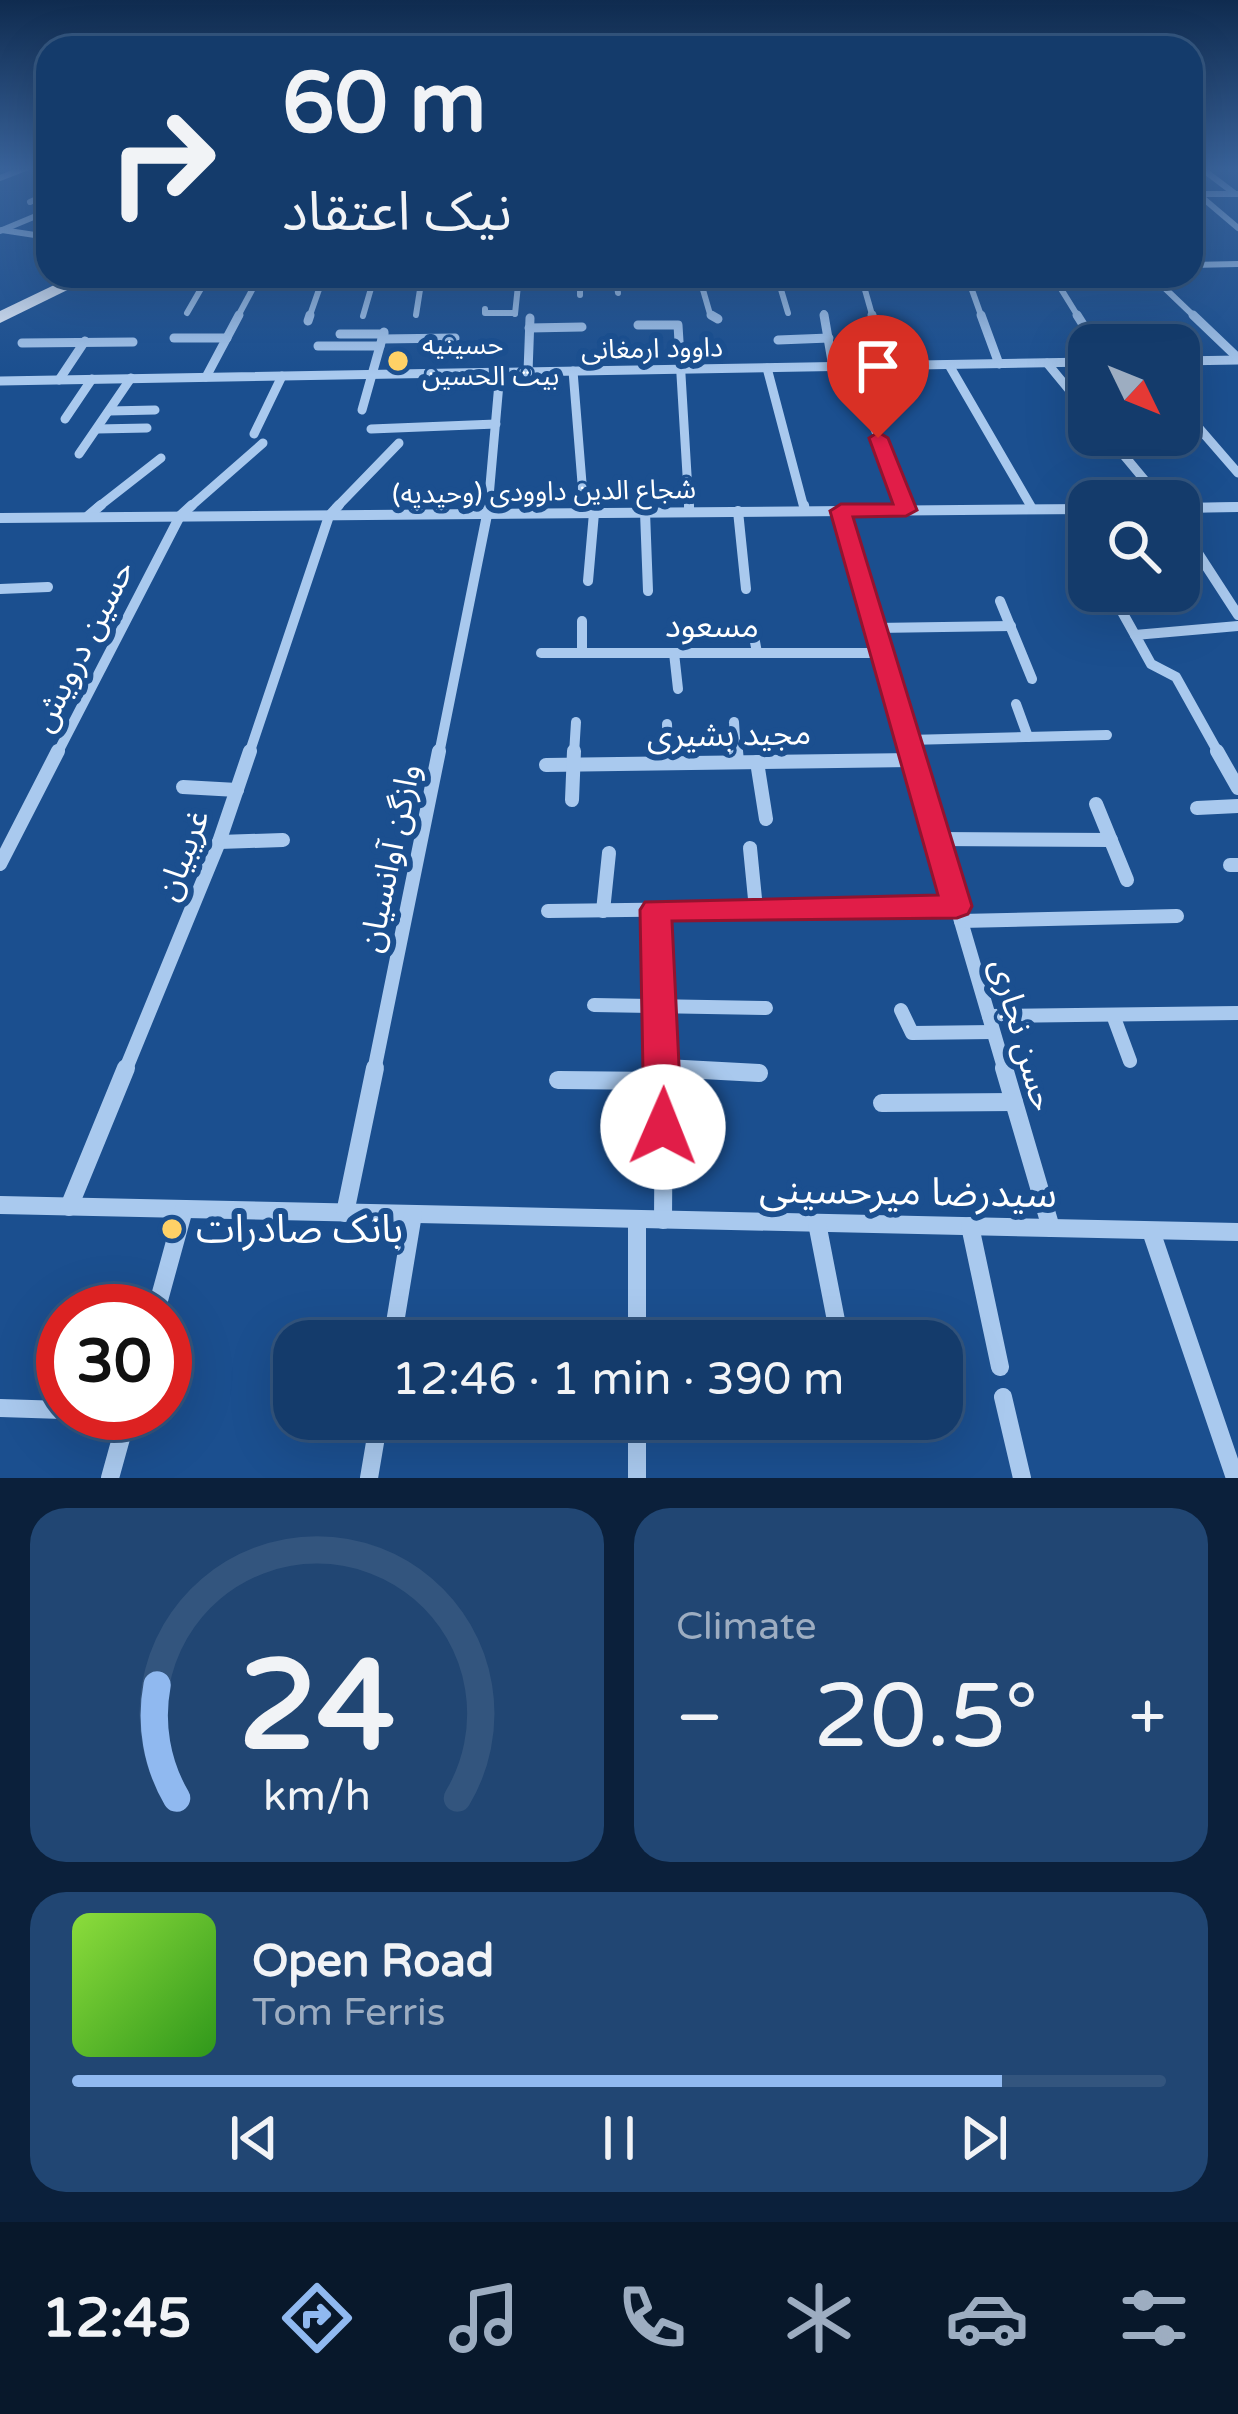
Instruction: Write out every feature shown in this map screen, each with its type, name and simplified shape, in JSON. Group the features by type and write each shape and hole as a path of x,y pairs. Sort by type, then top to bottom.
{"main road":[{"path":"0,296 36,279"},
{"path":"0,318 62,288"}],"street":[{"path":"1203,265 1236,265"},
{"path":"187,313 201,288"},
{"path":"206,377 253,288"},
{"path":"308,321 320,288"},
{"path":"364,316 371,288"},
{"path":"416,315 420,288"},
{"path":"485,309 485,313 515,314 518,288"},
{"path":"580,288 580,295"},
{"path":"617,288 618,293"},
{"path":"702,288 710,314 718,319"},
{"path":"781,288 788,313"},
{"path":"864,288 887,366"},
{"path":"971,288 999,364"},
{"path":"1060,288 1083,324"},
{"path":"1164,288 1238,359"},
{"path":"824,314 833,367"},
{"path":"527,372 529,323 582,327"},
{"path":"638,325 678,325 688,512"},
{"path":"340,334 455,338"},
{"path":"174,338 227,338"},
{"path":"318,346 382,338"},
{"path":"362,410 382,338"},
{"path":"778,340 829,338"},
{"path":"58,380 86,339"},
{"path":"22,343 133,342"},
{"path":"1200,360 1238,359"},
{"name":"داوود ارمغانی","path":"0,381 1068,362"},
{"path":"1047,363 1068,388"},
{"path":"949,365 1032,509"},
{"path":"851,366 906,510"},
{"path":"767,368 805,511"},
{"path":"573,371 589,513 589,580"},
{"name":"وازگن آوانسیان","path":"345,1213 488,514 500,372"},
{"path":"180,516 259,438 282,376"},
{"path":"79,454 131,378"},
{"path":"65,419 92,379"},
{"path":"109,411 155,410"},
{"path":"370,429 496,424"},
{"path":"97,429 147,428"},
{"path":"1200,429 1238,473"},
{"path":"329,516 399,442"},
{"path":"1124,456 1144,480"},
{"path":"87,517 161,458"},
{"path":"1200,508 1238,507"},
{"name":"شجاع الدین داوودی (وحیدیه)","path":"1,520 1068,508"},
{"name":"حسن نجاری","path":"841,511 1051,1228"},
{"path":"645,512 648,591"},
{"path":"737,512 746,589"},
{"name":"حسین درویش","path":"0,864 180,516"},
{"name":"غریبیان","path":"69,1207 219,842 329,516"},
{"path":"1200,556 1238,615"},
{"path":"0,589 48,587"},
{"path":"1000,601 1032,679"},
{"path":"1122,612 1151,664 1176,677 1238,788"},
{"path":"582,621 582,653"},
{"path":"752,625 757,653"},
{"path":"875,628 1011,626"},
{"path":"1138,634 1238,626"},
{"name":"مسعود","path":"542,653 882,653"},
{"path":"674,653 678,689"},
{"path":"1016,704 1028,736"},
{"path":"572,800 576,722"},
{"path":"734,722 737,762"},
{"path":"667,724 668,763"},
{"path":"908,740 1107,735"},
{"name":"مجید بشیری","path":"546,765 914,760"},
{"path":"758,762 766,819"},
{"path":"183,787 237,790"},
{"path":"1096,804 1127,880"},
{"path":"1197,808 1238,806"},
{"path":"937,839 1111,840"},
{"path":"219,842 283,840"},
{"path":"750,848 756,909"},
{"path":"603,911 609,853"},
{"path":"548,911 756,909 1177,916"},
{"path":"656,910 664,1074 663,1220"},
{"path":"594,1005 766,1008"},
{"path":"901,1010 912,1033 1113,1015 1238,1013"},
{"path":"1113,1015 1130,1061"},
{"path":"558,1080 759,1073"},
{"path":"882,1103 1014,1102"},
{"name":"سیدرضا میرحسینی","path":"0,1205 1238,1232"},
{"path":"163,1284 184,1209"},
{"path":"395,1320 413,1214"},
{"path":"637,1219 637,1320"},
{"path":"817,1223 836,1320"},
{"path":"970,1226 1000,1367"},
{"path":"1151,1231 1235,1478"},
{"path":"1003,1397 1022,1478"},
{"path":"0,1408 36,1409"},
{"path":"110,1478 121,1440"},
{"path":"370,1478 376,1440"},
{"path":"637,1440 637,1478"}],"place":[{"name":"حسینیه بیت الحسین","path":"398,361"},
{"name":"بانک صادرات","path":"172,1229"}],"route":[{"path":"663,1127 656,910 957,906 841,511 906,510 878,438"}]}
